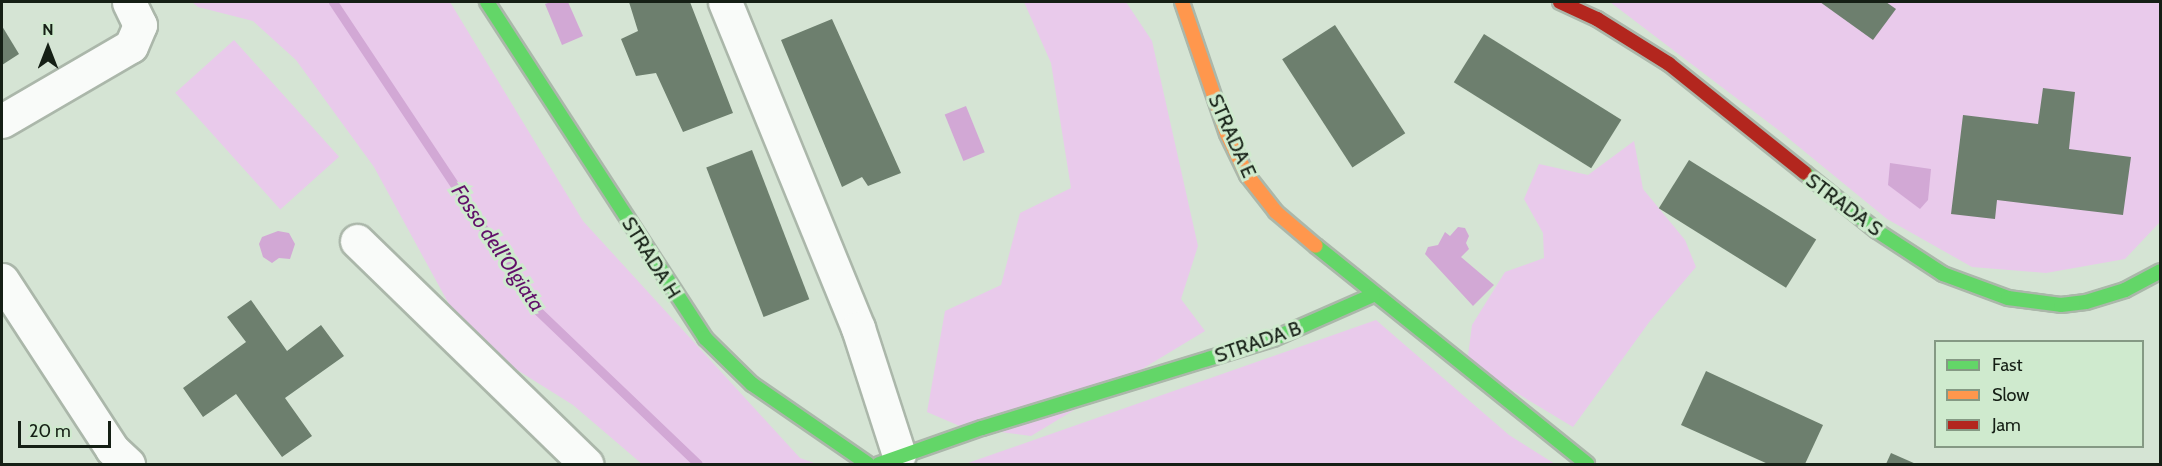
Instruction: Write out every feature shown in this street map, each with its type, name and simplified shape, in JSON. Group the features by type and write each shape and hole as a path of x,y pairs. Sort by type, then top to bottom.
{"street":[{"path":"2,121 131,46 140,25 129,2"},
{"name":"STRADA H","path":"487,2 705,338 752,384 868,465"},
{"path":"725,2 858,328 889,460"},
{"name":"STRADA E","path":"1182,2 1227,134 1247,175 1276,212 1373,295"},
{"name":"STRADA S","path":"1560,2 1597,19 1669,64 1868,224 1943,274 2008,298 2061,305 2086,302 2125,291 2160,271"},
{"path":"357,241 586,465"},
{"path":"2,280 110,459"},
{"path":"1373,295 1587,465"},
{"name":"STRADA B","path":"889,460 1273,339 1373,295"}],"shaded area":[{"path":"192,2 450,2 583,221 800,458 817,464 642,464 573,405 468,339 374,167 296,60 253,21 198,7"},
{"path":"568,2 583,36 562,45 545,4"},
{"path":"1024,2 1126,2 1152,41 1198,246 1181,299 1205,331 1031,436 962,427 927,412 945,311 1001,285 1020,213 1071,188 1051,63"},
{"path":"1610,2 2160,2 2160,222 2125,259 2046,273 1972,267 1887,219 1777,129"},
{"path":"234,40 339,157 280,210 175,93"},
{"path":"966,106 985,152 963,161 945,115"},
{"path":"1634,141 1643,189 1685,240 1696,267 1650,321 1573,427 1467,363 1472,325 1505,272 1544,258 1543,233 1524,199 1539,164 1588,175"},
{"path":"1890,163 1931,169 1928,200 1920,209 1888,185"},
{"path":"1458,227 1465,228 1469,236 1466,243 1469,249 1461,257 1494,285 1473,306 1425,254 1428,247 1438,245 1445,232 1450,236"},
{"path":"278,231 289,233 295,244 290,259 279,258 272,263 263,257 259,244 262,237"},
{"path":"1376,320 1509,435 1555,464 965,464"}],"building":[{"path":"629,2 690,2 733,113 683,132 656,73 636,76 621,39 638,31"},
{"path":"1820,2 1886,2 1896,9 1873,40"},
{"path":"832,19 901,173 868,186 862,177 842,187 781,40"},
{"path":"1335,25 1405,133 1352,168 1282,59"},
{"path":"2,26 19,54 2,65"},
{"path":"1484,34 1621,120 1591,168 1454,82"},
{"path":"2043,88 2075,92 2069,149 2131,157 2123,215 1997,200 1995,219 1951,214 1963,115 2038,124"},
{"path":"752,150 809,299 764,317 706,168"},
{"path":"1689,160 1816,239 1786,288 1659,208"},
{"path":"251,300 287,351 321,325 344,356 285,398 312,436 282,457 236,394 203,417 183,388 246,342 227,317"},
{"path":"1706,371 1823,425 1805,464 1768,464 1681,425"},
{"path":"1891,453 1916,464 1886,464"}],"waterway":[{"name":"Fosso dell’Olgiata","path":"333,2 538,311 698,464"}],"traffic: fast":[{"path":"487,2 705,338 752,384 868,464"},
{"path":"1805,173 1877,231 1943,274 2008,298 2061,305 2086,302 2125,290 2160,271"},
{"path":"1316,246 1587,464"},
{"path":"879,464 982,428 1273,339 1373,295"}],"traffic: slow":[{"path":"1182,2 1227,134 1247,175 1276,212 1316,246"}],"traffic: jam":[{"path":"1560,2 1597,19 1669,64 1805,173"}]}
